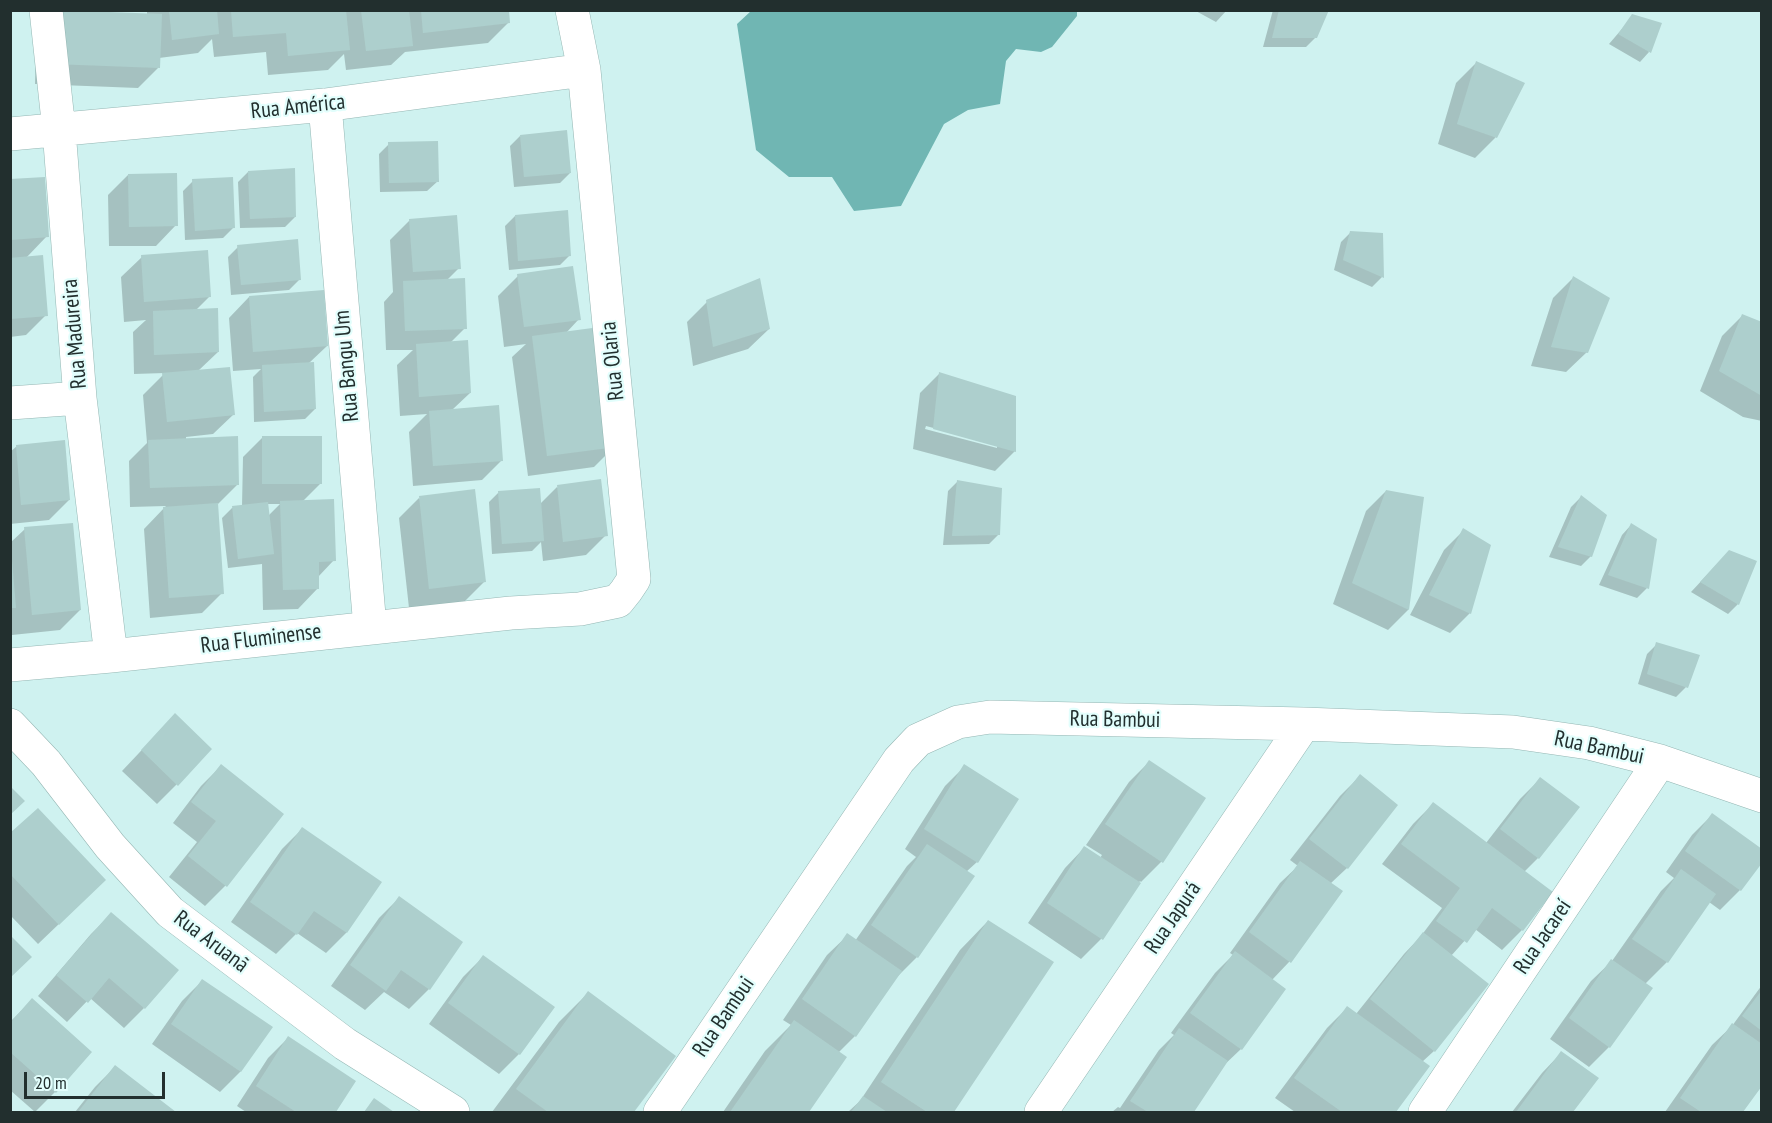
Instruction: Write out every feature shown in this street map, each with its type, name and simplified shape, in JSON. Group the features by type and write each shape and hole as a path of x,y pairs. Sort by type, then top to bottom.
{"street":[{"name":"Rua Madureira","path":"46,10 59,130 80,398 111,656"},
{"name":"Rua Olaria","path":"511,613 597,607 618,601 634,579 584,70 572,10"},
{"name":"Rua América","path":"10,134 326,105 584,70"},
{"name":"Rua Bangu Um","path":"326,105 370,627"},
{"path":"10,403 80,398"},
{"name":"Rua Fluminense","path":"10,665 511,613"},
{"name":"Rua Bambui","path":"660,1113 898,760 918,740 958,722 990,717 1304,724 1513,732 1589,743 1660,761 1761,795"},
{"name":"Rua Japurá","path":"1041,1113 1304,724"},
{"name":"Rua Aruanã","path":"10,725 46,764 110,846 170,912 345,1044 453,1113"},
{"name":"Rua Jacareí","path":"1425,1113 1660,761"}],"water":[{"path":"1077,10 1077,16 1052,47 1041,52 1016,49 1006,61 1000,104 968,110 944,124 901,206 854,211 832,177 789,177 756,150 737,24 751,11"}],"building":[{"path":"56,10 162,14 160,68 54,64"},
{"path":"169,10 217,10 219,34 172,40"},
{"path":"231,10 346,10 350,50 288,56 286,33 233,37"},
{"path":"361,10 409,10 413,46 366,51"},
{"path":"421,10 509,10 510,23 423,33"},
{"path":"1279,10 1329,10 1317,38 1272,38"},
{"path":"1632,14 1662,23 1651,53 1618,34"},
{"path":"1476,61 1525,83 1497,138 1457,124"},
{"path":"567,130 571,173 524,177 520,135"},
{"path":"438,141 439,182 389,183 388,142"},
{"path":"295,168 296,217 250,219 248,171"},
{"path":"177,173 178,226 129,227 128,174"},
{"path":"45,177 49,237 10,240 10,179"},
{"path":"233,177 235,228 195,231 192,179"},
{"path":"568,210 571,256 518,261 515,215"},
{"path":"457,215 461,269 413,272 409,219"},
{"path":"1350,231 1383,233 1384,278 1343,260"},
{"path":"298,239 301,280 241,285 237,245"},
{"path":"208,250 211,297 144,302 141,255"},
{"path":"43,255 48,316 10,319 10,258"},
{"path":"573,266 581,320 524,327 517,274"},
{"path":"1573,276 1610,298 1588,353 1551,347"},
{"path":"465,278 467,329 405,331 403,281"},
{"path":"760,278 770,329 713,347 706,300"},
{"path":"324,290 328,346 253,352 249,296"},
{"path":"218,308 219,352 154,355 153,311"},
{"path":"1742,314 1762,322 1762,396 1719,371"},
{"path":"600,327 616,447 547,456 532,336"},
{"path":"468,340 471,393 419,397 416,344"},
{"path":"314,362 316,409 264,412 262,365"},
{"path":"230,367 235,415 167,422 162,373"},
{"path":"939,372 1016,396 1016,452 933,429"},
{"path":"499,405 503,461 433,466 429,411"},
{"path":"238,436 239,485 150,488 148,440"},
{"path":"262,436 322,436 322,484 262,484"},
{"path":"65,440 70,500 21,505 16,445"},
{"path":"601,479 608,536 563,542 557,485"},
{"path":"957,480 1002,488 1000,535 952,536"},
{"path":"540,488 544,541 502,544 498,491"},
{"path":"475,489 486,582 429,589 419,496"},
{"path":"1386,490 1424,497 1409,610 1352,583"},
{"path":"1581,495 1607,515 1592,557 1558,547"},
{"path":"334,499 336,561 319,562 319,589 283,590 280,501"},
{"path":"268,502 274,554 238,559 232,506"},
{"path":"218,503 224,594 169,598 163,507"},
{"path":"73,523 81,610 32,615 24,527"},
{"path":"1631,523 1657,539 1649,589 1608,575"},
{"path":"1463,528 1491,545 1471,614 1429,595"},
{"path":"1729,550 1757,561 1739,605 1700,582"},
{"path":"10,561 12,561 16,608 10,608"},
{"path":"1656,642 1700,655 1688,688 1647,674"},
{"path":"175,713 212,749 178,786 141,750"},
{"path":"1149,760 1206,798 1163,863 1105,824"},
{"path":"221,764 284,814 227,887 188,856 216,821 191,802"},
{"path":"964,764 1019,799 978,863 924,829"},
{"path":"1360,774 1398,805 1348,869 1309,839"},
{"path":"1540,777 1580,807 1539,859 1500,829"},
{"path":"10,786 25,801 10,815"},
{"path":"1433,802 1553,892 1523,931 1492,908 1467,943 1436,921 1460,888 1401,844"},
{"path":"38,808 106,880 59,925 10,874 10,833"},
{"path":"1712,813 1762,849 1762,863 1741,891 1685,851"},
{"path":"302,827 382,882 347,933 314,911 297,935 250,902"},
{"path":"927,844 975,876 918,958 871,925"},
{"path":"1084,846 1141,883 1103,940 1047,903"},
{"path":"1300,861 1343,891 1291,963 1249,932"},
{"path":"1681,869 1716,894 1668,963 1632,939"},
{"path":"399,896 463,942 430,990 401,970 386,991 350,965"},
{"path":"111,912 179,970 145,1009 109,978 88,1003 56,975"},
{"path":"988,920 1054,962 954,1112 927,1112 881,1082"},
{"path":"1423,932 1489,984 1435,1052 1370,999"},
{"path":"847,933 902,971 856,1037 802,999"},
{"path":"10,935 32,957 10,978"},
{"path":"1235,951 1286,989 1242,1050 1190,1013"},
{"path":"483,955 555,1007 520,1055 448,1003"},
{"path":"1611,959 1653,988 1610,1048 1569,1018"},
{"path":"202,979 273,1027 241,1072 171,1024"},
{"path":"1762,990 1762,1031 1742,1016"},
{"path":"588,991 676,1056 634,1112 548,1112 516,1089"},
{"path":"32,998 92,1052 56,1093 10,1052 10,1023"},
{"path":"1347,1006 1430,1066 1396,1112 1342,1112 1294,1078"},
{"path":"794,1020 847,1057 809,1112 730,1112"},
{"path":"1732,1023 1762,1044 1762,1086 1743,1112 1701,1112 1680,1098"},
{"path":"1179,1028 1228,1061 1194,1112 1148,1112 1130,1101"},
{"path":"288,1036 356,1081 336,1112 296,1112 256,1086"},
{"path":"1561,1051 1599,1078 1573,1112 1516,1112"},
{"path":"115,1065 176,1112 78,1112"},
{"path":"863,1096 887,1112 851,1112"},
{"path":"374,1098 394,1112 364,1112"}]}
